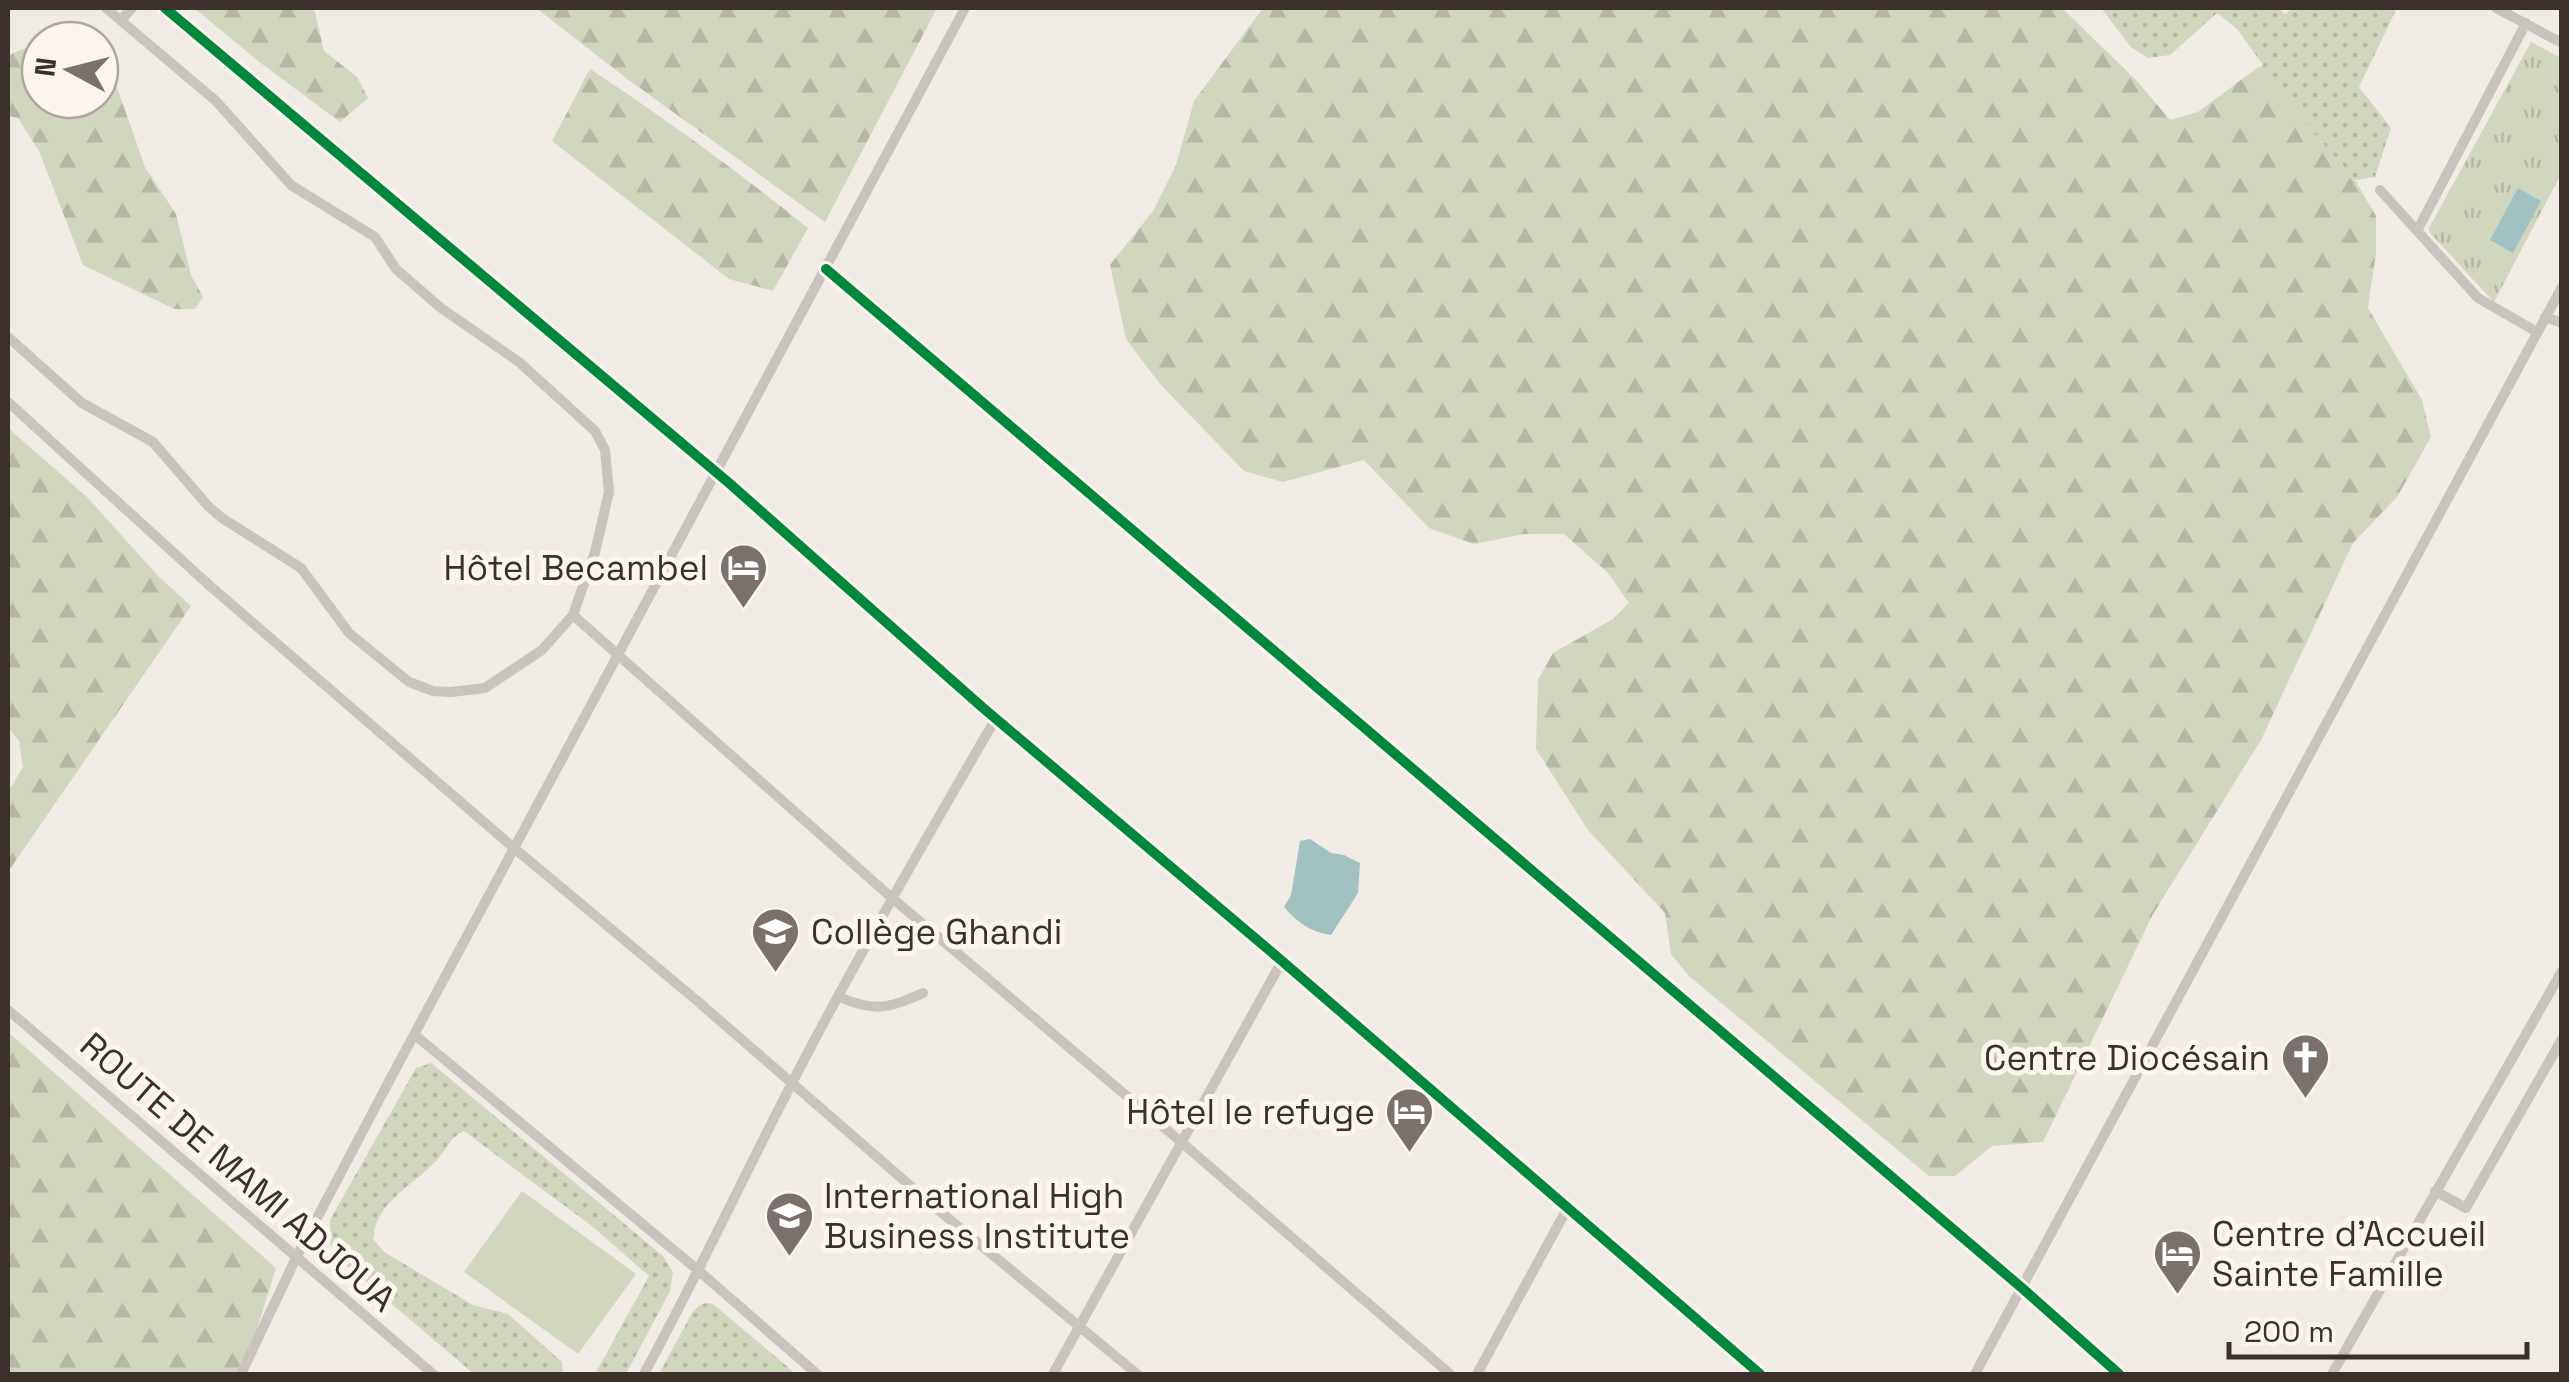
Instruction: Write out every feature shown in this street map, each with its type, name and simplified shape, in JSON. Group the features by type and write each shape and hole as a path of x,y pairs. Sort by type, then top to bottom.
{"street":[{"path":"8,337 82,403 152,442 222,518 301,568 349,633 409,682 433,691 485,688 542,650 573,615 595,552 609,492 605,450 596,431 519,362 441,308 396,269 375,237 292,185 216,101 106,8"},
{"path":"121,20 132,8"},
{"path":"165,8 717,474 1760,1374"},
{"path":"240,1374 296,1258 415,1034 966,8"},
{"path":"2496,8 2562,43"},
{"path":"2417,231 2526,23"},
{"path":"2380,190 2478,298 2537,332"},
{"path":"826,269 2119,1374"},
{"path":"1975,1374 2562,287"},
{"path":"2545,317 2562,323"},
{"path":"8,402 209,585 514,848 1137,1374"},
{"path":"573,615 892,898 1450,1374"},
{"path":"644,1374 792,1082 996,718"},
{"path":"1053,1374 1282,961"},
{"path":"2332,1374 2562,971"},
{"path":"839,997 870,1009 894,1005 922,992"},
{"name":"ROUTE DE MAMI ADJOUA","path":"8,1010 432,1374"},
{"path":"415,1034 817,1374"},
{"path":"2435,1191 2466,1208 2562,1039"},
{"path":"1476,1374 1568,1207"}],"green space":[{"path":"194,8 314,8 324,51 357,77 368,98 340,122"},
{"path":"536,8 937,8 825,222"},
{"path":"1263,8 2062,8 2137,81 2170,120 2198,112 2257,68 2355,180 2376,216 2376,252 2368,308 2422,400 2431,437 2397,497 2353,543 2261,740 2153,914 2043,1142 1992,1146 1955,1176 1929,1176 1689,976 1671,954 1665,913 1588,830 1536,749 1538,680 1553,653 1613,619 1629,603 1608,573 1564,534 1524,534 1474,544 1429,528 1364,460 1283,482 1244,471 1160,384 1126,339 1110,265 1153,211 1176,165 1194,101"},
{"path":"2101,8 2279,8 2285,14 2293,8 2397,8 2359,87 2391,128 2375,177 2355,180 2257,68 2263,65 2237,29 2217,13 2170,55 2148,58 2131,47"},
{"path":"2531,42 2561,58 2561,174 2494,302 2429,228"},
{"path":"20,50 20,120 120,120 120,96 145,167 176,214 191,275 203,297 195,309 174,309 83,265 39,151 18,118 8,116 8,55"},
{"path":"590,69 701,146 808,228 773,291 729,279 552,141"},
{"path":"8,428 87,497 158,576 191,606 8,872 8,792 23,767 19,741 8,728"},
{"path":"8,1032 276,1268 243,1374 8,1374"},
{"path":"431,1063 663,1256 673,1272 670,1291 626,1374 595,1374 649,1276 593,1227 464,1131 388,1204 373,1239 384,1252 473,1305 508,1314 562,1362 563,1374 474,1374 339,1259 330,1243 330,1220 416,1068"},
{"path":"522,1191 636,1274 578,1354 464,1272"},
{"path":"707,1303 796,1374 659,1374 692,1313"}],"water":[{"path":"2518,188 2541,201 2513,253 2490,240"},
{"path":"1310,839 1331,853 1360,863 1358,893 1331,935 1305,926 1284,907 1291,895 1300,841"}],"cycle path":[{"path":"165,8 729,483 982,707 1760,1374"},
{"path":"826,269 2119,1374"}],"place":[{"name":"Hôtel Becambel","path":"743,610"},
{"name":"Collège Ghandi","path":"776,974"},
{"name":"Centre Diocésain","path":"2305,1100"},
{"name":"Hôtel le refuge","path":"1410,1154"},
{"name":"International High Business Institute","path":"789,1258"},
{"name":"Centre d'Accueil Sainte Famille","path":"2177,1296"}]}
